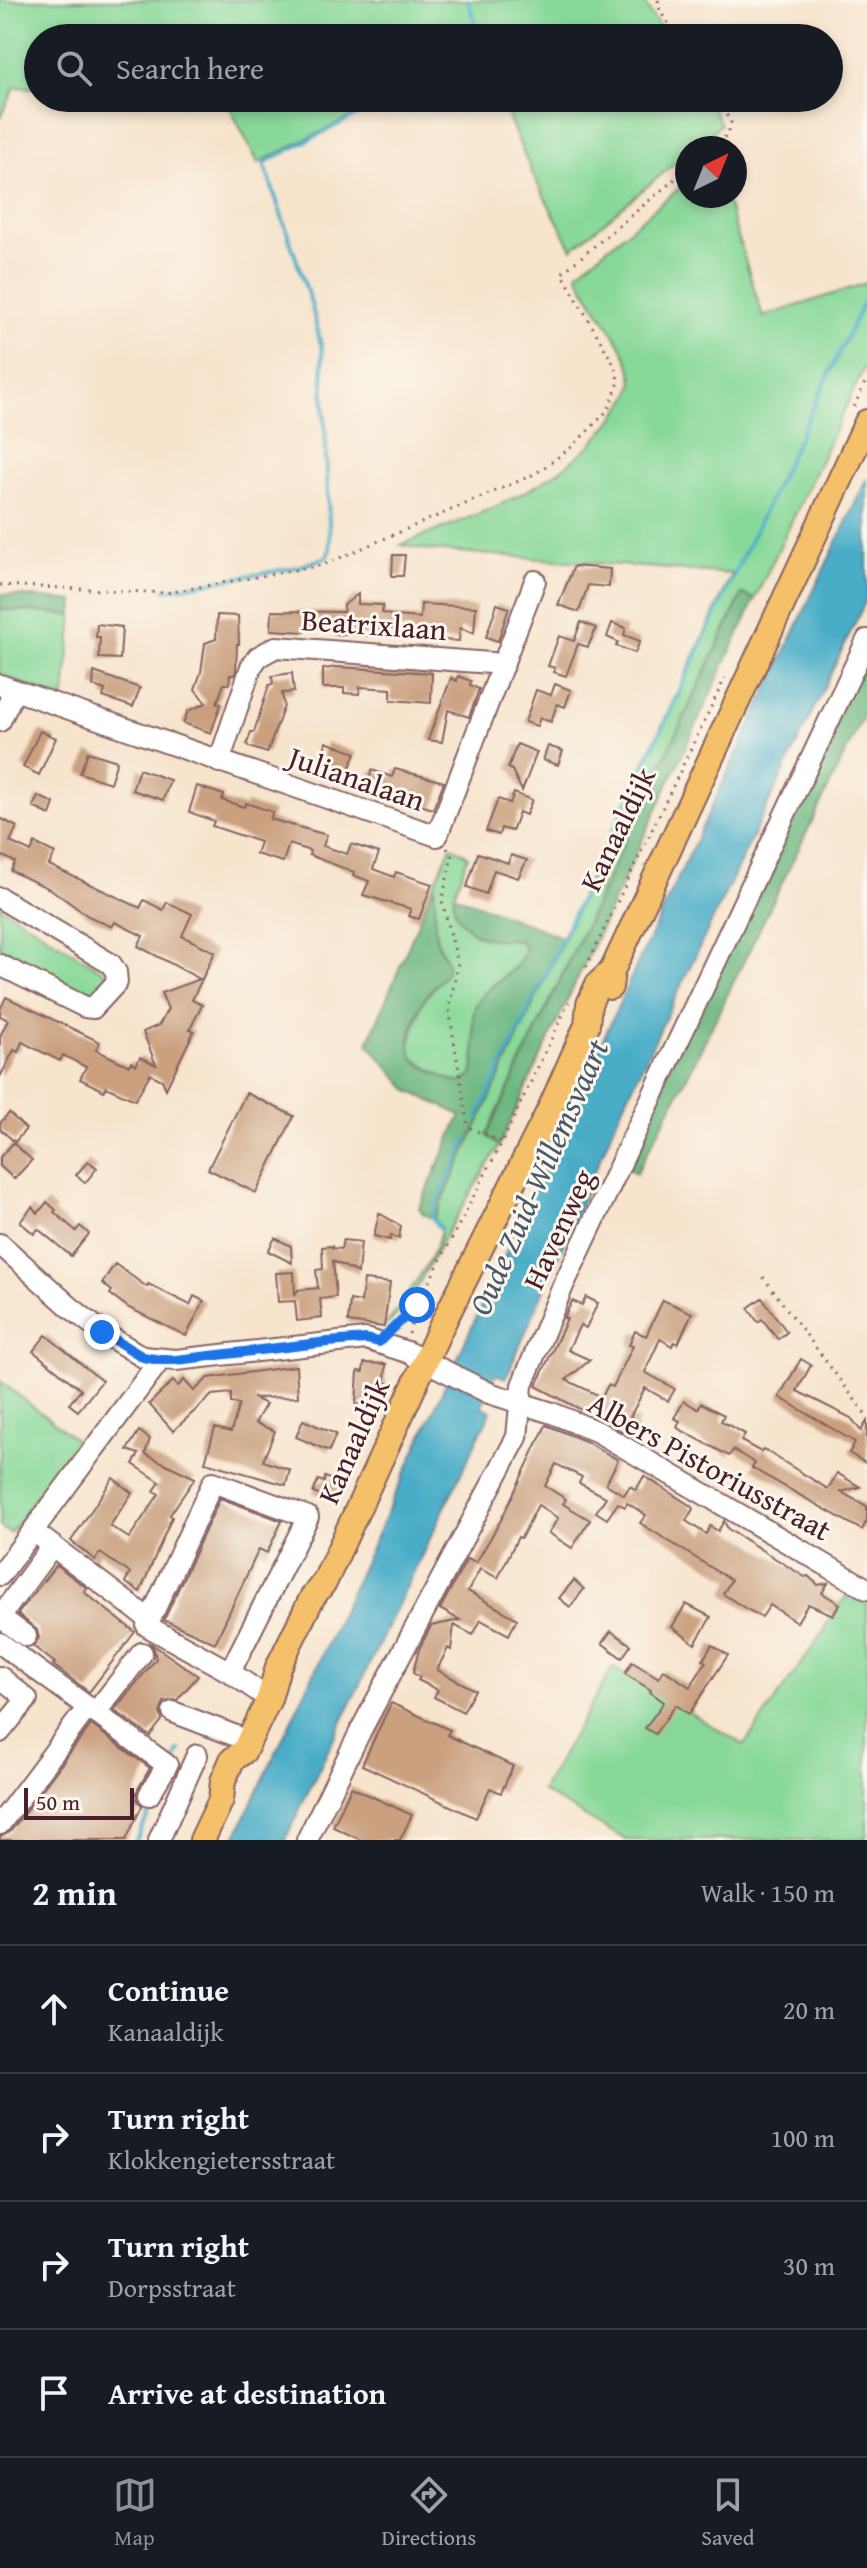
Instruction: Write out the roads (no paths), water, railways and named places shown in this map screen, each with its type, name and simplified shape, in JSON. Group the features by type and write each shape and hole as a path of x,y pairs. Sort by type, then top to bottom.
{"main road":[{"name":"Kanaaldijk","path":"202,1840 221,1800 223,1781 232,1760 246,1746 262,1694 312,1598 325,1581 426,1361 550,1109 587,1025 602,1010 610,990 612,971 858,419"}],"street":[{"name":"Julianalaan","path":"7,688 437,836 535,581"},
{"name":"Havenweg","path":"307,1840 363,1726 517,1437 522,1385 563,1286 867,640"},
{"name":"Beatrixlaan","path":"219,762 251,667 258,657 276,647 504,664"},
{"path":"0,721 7,688"},
{"path":"0,898 111,964 117,982 93,1008 85,1007 0,965"},
{"path":"0,1244 102,1332 143,1357 160,1360 0,1575"},
{"name":"Albers Pistoriusstraat","path":"160,1360 328,1342 366,1339 379,1342 426,1361 489,1393 598,1432 867,1589"},
{"path":"230,1672 308,1517 213,1482 147,1626 230,1672 262,1694"},
{"path":"34,1532 150,1620"},
{"path":"26,1636 0,1617 52,1546"},
{"path":"0,1643 167,1765 149,1795"},
{"path":"0,1824 142,1653"},
{"path":"0,1677 27,1699 0,1732"},
{"path":"173,1712 246,1746"},
{"path":"159,1840 197,1755"}],"water":[{"path":"867,478 867,598 617,1119 506,1378 496,1374 492,1382 493,1386 481,1406 491,1411 285,1840 234,1840 307,1688 636,967"}],"waterway":[{"path":"468,0 476,24"},
{"path":"165,590 298,567 327,557 330,549 322,349 311,303 264,163 363,112"},
{"path":"477,1118 867,294"},
{"path":"440,1229 431,1216 467,1139"},
{"path":"174,1762 180,1750"},
{"path":"136,1840 156,1799"}],"water label":[{"name":"Oude Zuid-Willemsvaart","path":"538,1177"}]}
